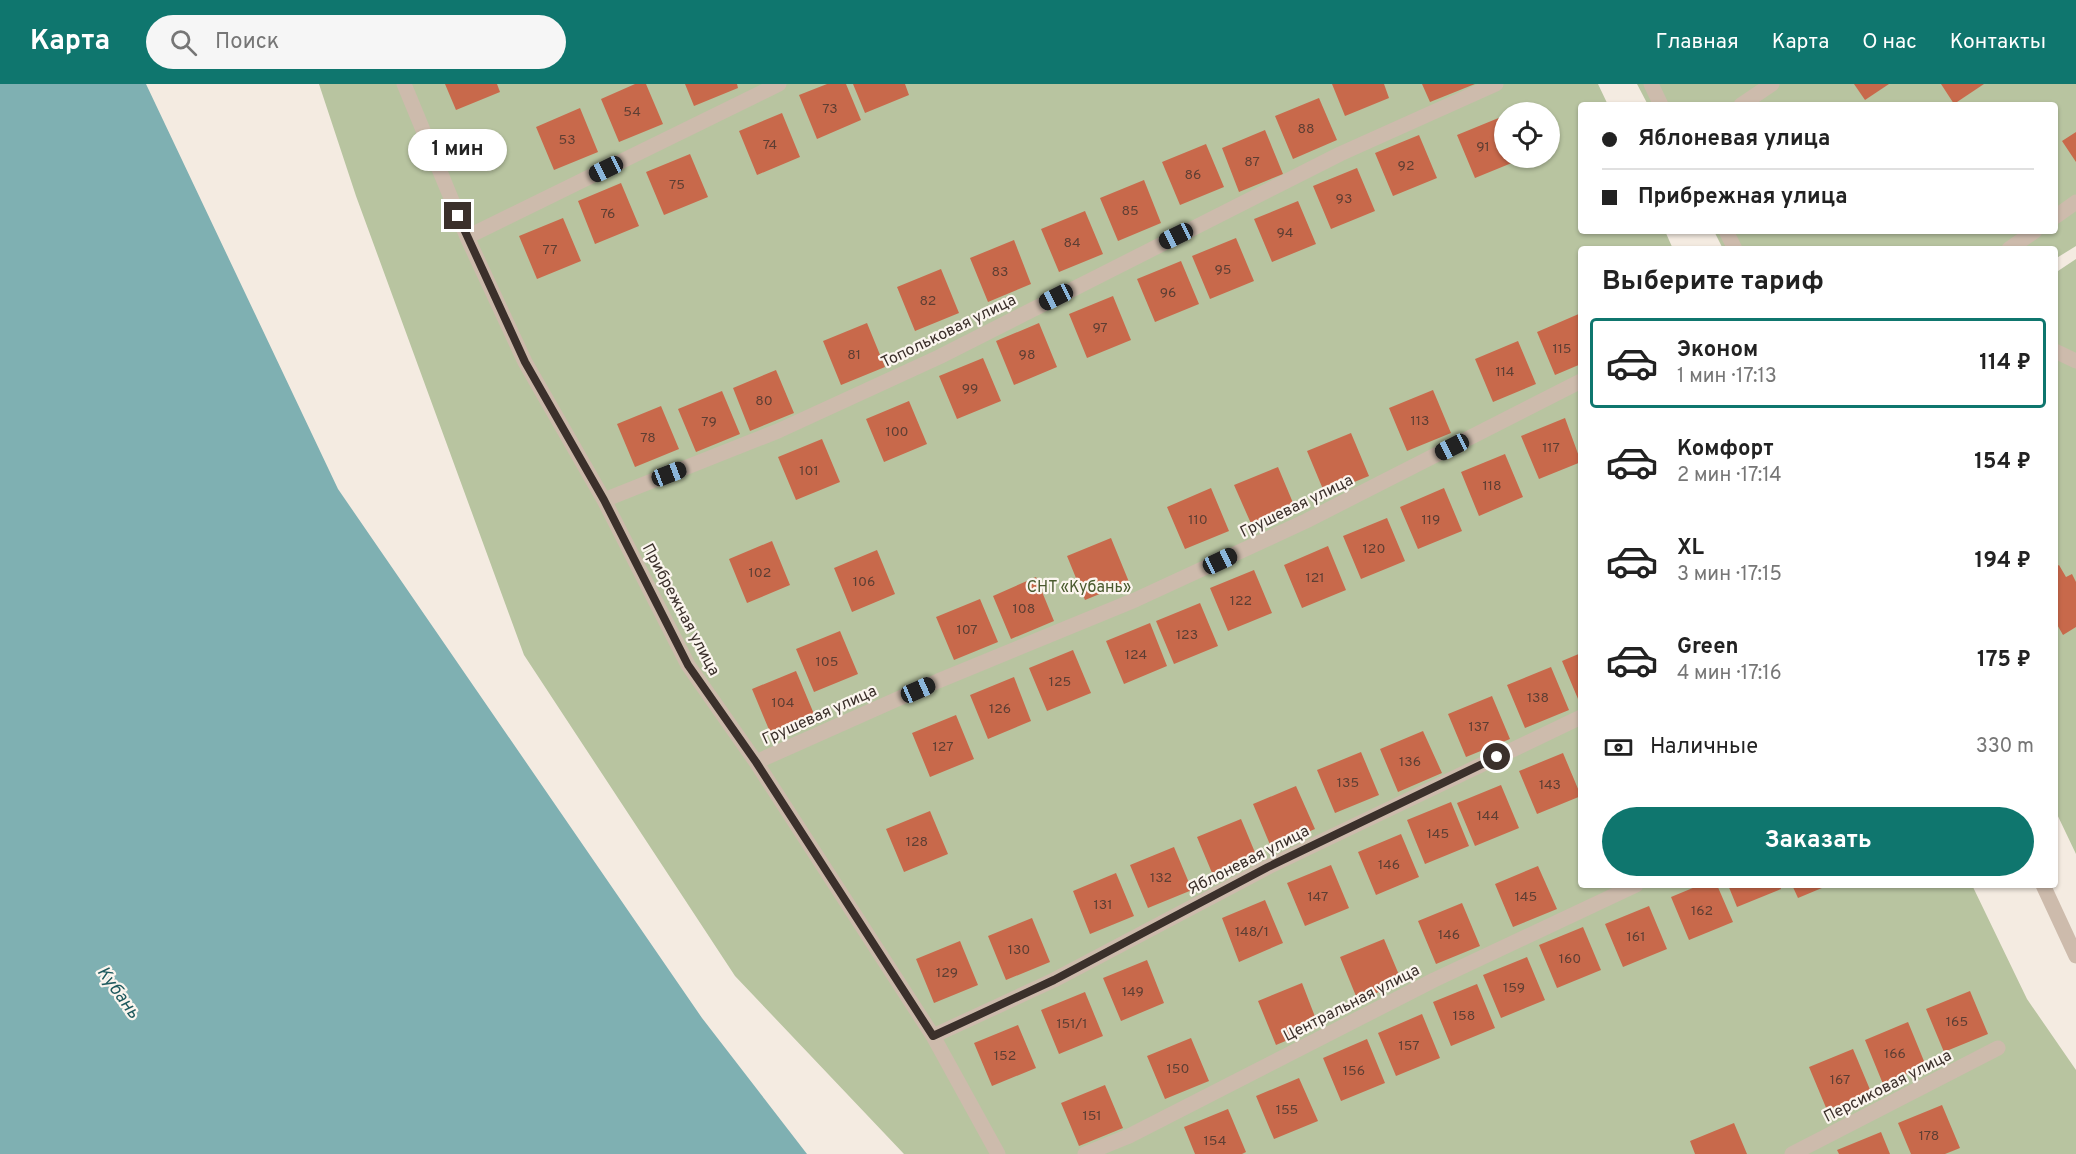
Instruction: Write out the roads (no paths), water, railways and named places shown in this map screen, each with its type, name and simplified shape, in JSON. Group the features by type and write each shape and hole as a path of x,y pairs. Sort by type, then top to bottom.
{"street":[{"name":"Прибрежная улица","path":"404,84 467,237 525,362 604,500 688,665 756,762 933,1036 998,1154"},
{"path":"467,237 778,84"},
{"name":"Топольковая улица","path":"604,500 778,431 939,357 1340,154 1496,84"},
{"path":"1651,84 1660,102"},
{"path":"1745,102 1772,84"},
{"path":"2058,215 2076,202"},
{"path":"2014,246 2031,234"},
{"path":"2058,352 2076,360"},
{"name":"Грушевая улица","path":"756,762 938,681 1135,600 1306,521 1578,383"},
{"name":"Яблоневая улица","path":"933,1036 1054,980 1268,867 1578,718"},
{"name":"Центральная улица","path":"1085,1154 1129,1136 1434,980 1630,888"},
{"path":"2044,888 2076,956"},
{"name":"Персиковая улица","path":"1792,1154 1998,1048"}],"water":[{"name":"Кубань","path":"0,84 146,84 338,489 702,1018 807,1154 0,1154"}],"park label":[{"name":"СНТ «Кубань»","path":"1079,586"}]}
